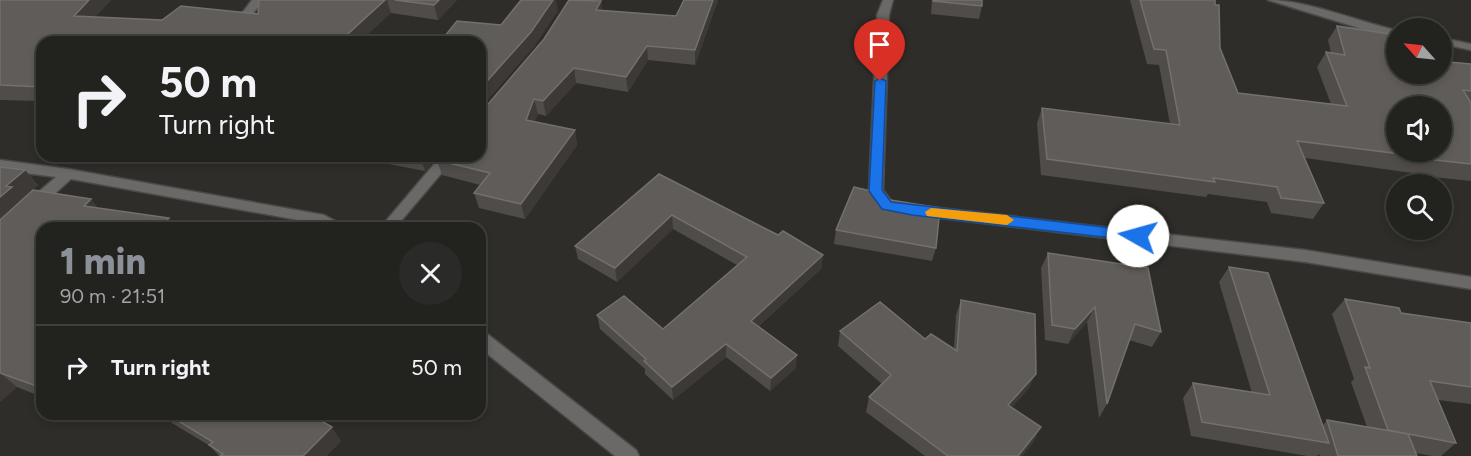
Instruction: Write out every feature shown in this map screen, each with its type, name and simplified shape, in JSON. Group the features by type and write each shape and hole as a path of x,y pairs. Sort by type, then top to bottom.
{"street":[{"path":"242,21 258,0"},
{"path":"888,0 884,15 876,191 887,206 912,211 1305,256 1471,283"},
{"path":"1272,0 1386,31"},
{"path":"1452,43 1471,47"},
{"path":"392,222 444,162"},
{"path":"0,165 68,174 327,222"},
{"path":"25,212 68,174"},
{"path":"486,343 629,456"}],"building":[{"path":"0,0 89,0 74,16 162,20 181,6 258,14 259,0 385,0 346,36 36,36 36,87 0,85"},
{"path":"395,0 439,0 434,5"},
{"path":"521,0 553,0 531,32 486,82 486,36 445,36 457,21 501,25"},
{"path":"569,0 601,1 596,10 676,16 684,0 713,0 695,50 647,46 626,77 574,68 543,101 534,99 526,120 575,130 521,204 474,193 490,173 445,162 486,162 486,107 544,39"},
{"path":"982,0 982,6 933,1"},
{"path":"1140,0 1215,0 1215,5 1219,5 1220,48 1238,93 1347,106 1326,52 1345,55 1337,26 1386,33 1386,84 1452,84 1452,62 1471,64 1471,91 1463,90 1471,103 1471,164 1452,162 1452,96 1386,96 1386,152 1297,141 1324,203 1281,198 1277,187 1213,178 1215,182 1047,159 1042,108 1180,125 1166,50 1154,49"},
{"path":"0,167 25,170 6,186 12,187 0,197"},
{"path":"659,174 778,235 783,231 823,255 751,321 797,355 771,378 726,344 672,387 644,361 646,359 597,315 624,296 663,329 747,257 672,215 615,268 575,246"},
{"path":"854,187 879,193 884,199 940,208 936,248 836,230"},
{"path":"33,190 91,199 84,206 169,218 165,222 36,222 36,386 0,373 0,220"},
{"path":"1048,253 1148,268 1161,332 1135,324 1107,404 1095,307 1075,329 1052,325"},
{"path":"1229,267 1268,273 1329,443 1202,422 1193,383 1270,395"},
{"path":"1345,299 1399,308 1401,313 1471,323 1471,387 1430,381 1456,443 1388,430 1365,367 1370,368"},
{"path":"961,300 1035,314 1036,374 1008,405 1041,427 1018,456 948,456 869,397 891,375 840,331 880,302 925,339 931,334 957,351"},
{"path":"177,420 320,420 332,427 303,456 220,456 223,454 209,445 213,442"},
{"path":"1327,420 1408,434 1417,456 1338,456"}],"slow traffic":[{"path":"931,212 1007,220"}],"route":[{"path":"880,81 876,191 887,206 912,211 1138,236"}]}
